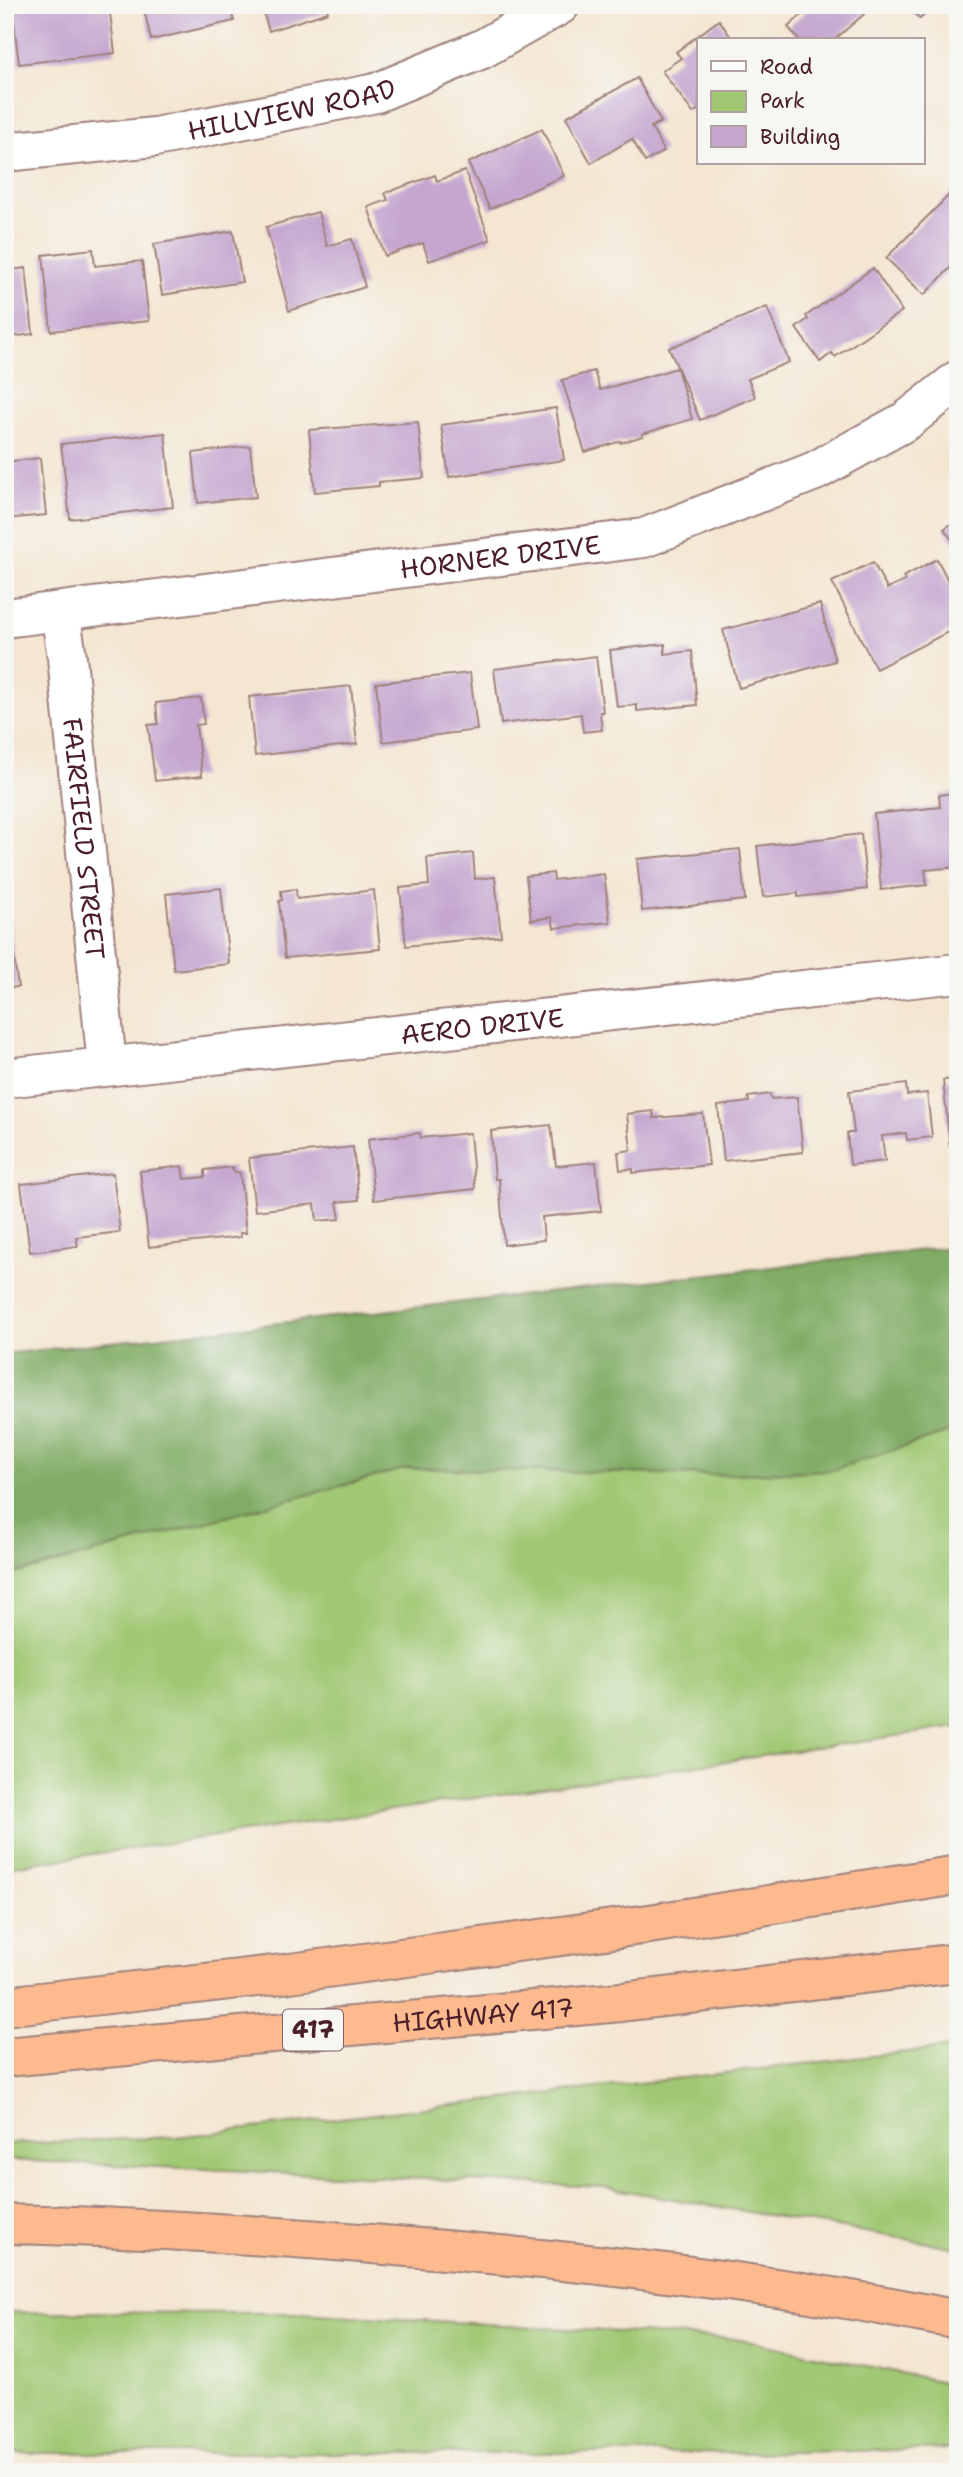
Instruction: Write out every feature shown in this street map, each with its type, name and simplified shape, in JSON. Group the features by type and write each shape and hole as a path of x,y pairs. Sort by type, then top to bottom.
{"highway":[{"path":"5,2007 283,1974 621,1928 958,1874"},
{"name":"HIGHWAY 417","path":"5,2057 621,2002 958,1963"},
{"path":"5,2224 237,2233 486,2253 665,2273 958,2319"}],"street":[{"name":"HILLVIEW ROAD","path":"5,152 155,137 376,93 482,49 559,5"},
{"name":"HORNER DRIVE","path":"5,618 644,538 815,471 906,421 958,380"},
{"name":"FAIRFIELD STREET","path":"60,612 107,1066"},
{"name":"AERO DRIVE","path":"5,1078 958,973"}],"green space":[{"path":"958,1246 958,1429 832,1470 714,1475 407,1468 5,1575 5,1354"},
{"path":"958,1429 958,1727 5,1867 5,1575 407,1468 714,1475 832,1470"},
{"path":"958,2046 958,2248 603,2187 5,2160 5,2144 176,2137"},
{"path":"5,2312 300,2313 738,2339 958,2385 958,2449 743,2453 5,2453"}],"building":[{"path":"109,5 115,53 19,64 12,6"},
{"path":"143,5 230,5 234,21 151,40"},
{"path":"261,5 326,5 328,12 269,31"},
{"path":"797,5 869,5 871,8 836,38 797,38 788,27 804,13"},
{"path":"906,5 934,5 920,19"},
{"path":"719,20 732,38 697,38 697,110 693,113 662,71 681,58 676,52"},
{"path":"637,78 661,122 651,127 664,151 645,162 632,139 591,163 566,117"},
{"path":"542,129 564,176 490,209 468,163"},
{"path":"465,171 490,240 429,261 423,243 385,256 368,207 388,200 385,193 435,175 437,181"},
{"path":"958,186 958,260 924,295 886,258"},
{"path":"318,212 327,246 352,239 365,287 289,311 266,227"},
{"path":"233,231 242,282 162,295 154,244"},
{"path":"93,249 95,266 142,261 149,321 51,331 43,255"},
{"path":"26,268 33,334 5,338 5,271"},
{"path":"873,268 902,311 835,357 832,353 820,362 796,328 808,319 806,316"},
{"path":"767,307 789,362 748,379 755,397 700,420 669,348"},
{"path":"677,368 692,419 585,452 562,380 594,371 600,390"},
{"path":"556,408 564,460 449,477 441,425"},
{"path":"418,422 424,478 379,482 379,486 315,492 309,430"},
{"path":"165,433 173,507 70,519 61,444"},
{"path":"250,446 256,497 198,503 193,453"},
{"path":"40,458 46,515 5,519 5,462"},
{"path":"958,519 958,548 944,529"},
{"path":"937,559 958,600 958,627 876,669 832,582 873,562 887,589 905,581 903,577"},
{"path":"820,604 835,661 739,688 723,630"},
{"path":"665,644 665,654 692,651 697,705 637,711 637,705 617,707 610,650"},
{"path":"596,656 603,712 600,712 602,730 583,732 581,714 501,724 494,669"},
{"path":"470,673 477,730 383,742 376,683"},
{"path":"351,686 357,744 255,756 249,697"},
{"path":"201,698 204,724 196,725 202,776 155,781 148,725 158,724 156,703"},
{"path":"958,792 958,867 925,870 927,885 881,890 874,814 940,807 939,795"},
{"path":"861,834 867,889 798,897 798,893 763,897 757,846"},
{"path":"740,849 745,900 642,911 637,859"},
{"path":"473,853 475,879 495,877 501,936 406,946 400,888 429,885 427,858"},
{"path":"553,873 554,880 604,874 610,922 554,928 552,917 531,920 526,876"},
{"path":"221,888 229,964 174,970 166,894"},
{"path":"5,889 18,987 5,988"},
{"path":"296,889 297,899 374,890 380,949 285,958 279,901 282,900 281,891"},
{"path":"958,1079 958,1146 950,1147 943,1080"},
{"path":"906,1084 907,1095 927,1093 932,1137 907,1140 906,1133 882,1136 885,1161 850,1165 847,1133 854,1133 849,1091"},
{"path":"770,1094 771,1099 797,1097 803,1152 724,1161 718,1106 749,1102 748,1097"},
{"path":"653,1111 654,1118 703,1114 709,1165 633,1173 633,1169 620,1170 618,1152 631,1150 627,1114"},
{"path":"551,1125 556,1166 596,1162 601,1211 542,1217 544,1240 504,1245 499,1179 495,1179 491,1131"},
{"path":"420,1133 421,1138 470,1133 475,1189 374,1200 368,1139"},
{"path":"353,1147 359,1200 337,1202 340,1219 317,1221 315,1204 255,1211 249,1158"},
{"path":"182,1166 184,1179 205,1177 205,1170 233,1167 233,1171 240,1173 246,1233 240,1233 241,1237 149,1247 140,1171"},
{"path":"113,1173 120,1232 76,1237 78,1246 30,1252 21,1184"}]}
